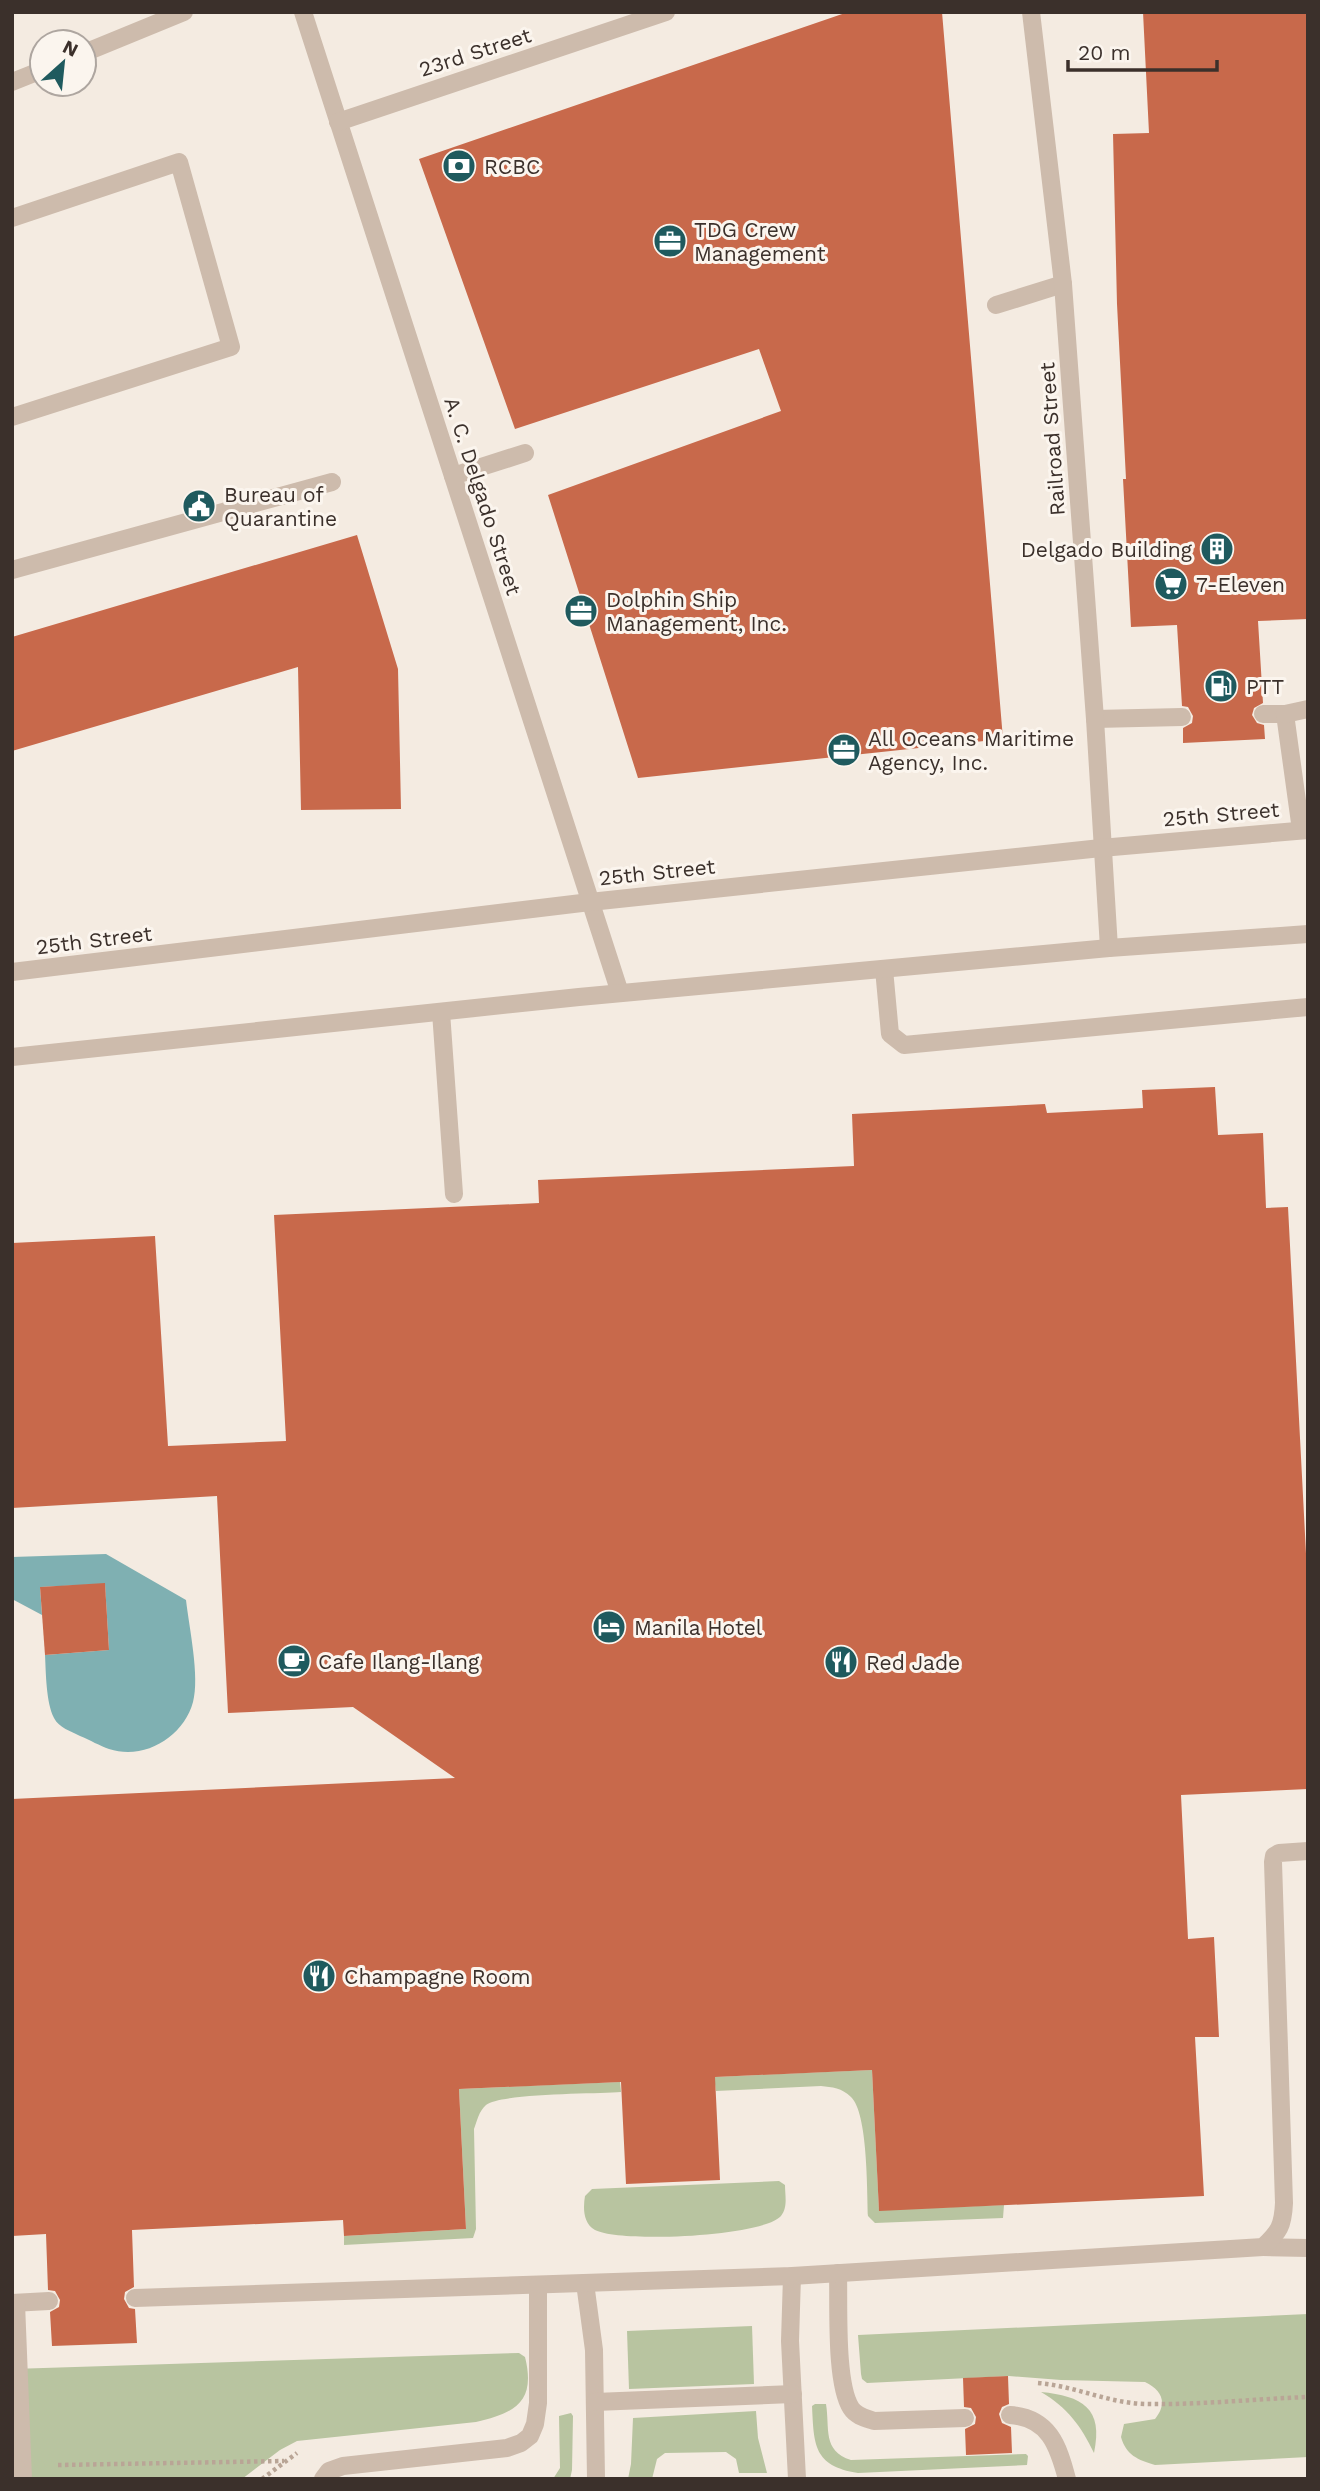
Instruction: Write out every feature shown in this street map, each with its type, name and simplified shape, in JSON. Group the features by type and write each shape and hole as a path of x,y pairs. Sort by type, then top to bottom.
{"street":[{"path":"98,47 184,12"},
{"name":"A. C. Delgado Street","path":"303,12 620,993"},
{"name":"23rd Street","path":"338,121 666,12"},
{"name":"Railroad Street","path":"1031,12 1063,284 1109,948"},
{"path":"12,218 179,162 230,347 12,417"},
{"path":"996,305 1063,284"},
{"path":"453,476 525,453"},
{"path":"12,570 332,482"},
{"path":"1263,714 1285,714 1308,709"},
{"path":"1285,714 1304,830"},
{"path":"1095,719 1182,717"},
{"name":"25th Street","path":"12,972 590,902 1101,848 1304,830"},
{"path":"12,1058 620,993 1109,948 1308,934"},
{"path":"884,969 890,1034 904,1045 1308,1007"},
{"path":"441,1012 454,1194"},
{"path":"1263,2248 1277,2234 1283,2220 1284,2203 1273,1862 1274,1856 1279,1853 1308,1851"},
{"path":"135,2298 792,2276 1263,2248 1308,2248"},
{"path":"838,2273 843,2391 852,2410 862,2418 874,2421 965,2418"},
{"path":"792,2276 790,2341 797,2479"},
{"path":"585,2283 594,2350 596,2479"},
{"path":"323,2479 329,2471 342,2466 506,2448 521,2443 530,2436 538,2403 538,2285"},
{"path":"23,2472 14,2303 49,2301"},
{"path":"595,2402 793,2394"},
{"path":"1010,2415 1023,2416 1044,2427 1056,2444 1067,2479"}],"path":[{"path":"1029,2383 1055,2385 1108,2401 1144,2404 1308,2397"},
{"path":"23,2472 285,2461"}],"green space":[{"path":"872,2070 879,2210 1004,2205 1003,2218 875,2223 868,2216 867,2172 861,2119 857,2106 848,2094 821,2086 716,2091 714,2077"},
{"path":"620,2082 621,2092 510,2098 484,2107 474,2129 476,2229 473,2238 344,2245 344,2236 466,2229 459,2089"},
{"path":"779,2181 785,2185 785,2205 781,2216 769,2223 747,2229 690,2236 632,2236 595,2230 585,2215 585,2196 592,2189"},
{"path":"1308,2314 1308,2457 1155,2465 1138,2459 1129,2452 1121,2437 1124,2424 1155,2419 1159,2413 1162,2402 1159,2393 1145,2382 1009,2376 867,2383 861,2374 858,2335"},
{"path":"752,2326 754,2384 629,2389 627,2331"},
{"path":"519,2353 525,2357 528,2372 525,2395 512,2409 476,2422 297,2441 280,2450 242,2479 12,2479 12,2369"},
{"path":"1041,2392 1068,2397 1087,2407 1096,2425 1094,2453 1073,2418"},
{"path":"826,2404 831,2445 835,2451 851,2460 1026,2454 1027,2465 858,2473 843,2470 824,2459 819,2451 813,2420 812,2406"},
{"path":"756,2411 758,2438 767,2473 739,2473 736,2459 726,2452 665,2453 657,2459 652,2479 628,2479 633,2418"},
{"path":"571,2413 570,2479 553,2479 560,2468 559,2416"}],"water":[{"path":"106,1554 186,1600 195,1666 193,1702 181,1725 172,1735 161,1743 136,1752 109,1749 65,1729 56,1721 49,1704 45,1655 109,1650 105,1584 40,1587 42,1615 12,1599 12,1557"}],"building":[{"path":"848,12 942,12 1003,739 638,778 548,495 781,411 759,349 515,429 419,159"},
{"path":"1143,12 1308,12 1308,619 1258,621 1263,703 1254,708 1252,715 1257,723 1264,725 1265,739 1183,743 1183,728 1192,723 1193,716 1188,707 1182,706 1177,625 1131,627 1123,479 1126,479 1117,304 1113,134 1149,133"},
{"path":"357,535 398,669 401,809 301,810 298,667 12,751 12,637"},
{"path":"1215,1087 1218,1135 1263,1133 1266,1208 1288,1207 1308,1592 1308,1789 1181,1795 1188,1939 1214,1937 1219,2037 1195,2037 1204,2196 879,2211 872,2070 715,2077 720,2180 626,2184 621,2082 459,2089 466,2229 344,2236 343,2220 132,2230 134,2287 125,2292 124,2299 129,2308 135,2309 137,2343 52,2346 50,2312 59,2307 60,2300 55,2291 48,2290 46,2234 12,2236 12,1799 455,1778 353,1707 228,1713 217,1496 12,1508 12,1243 155,1236 168,1446 286,1441 274,1215 539,1203 538,1180 854,1166 852,1114 1045,1104 1047,1113 1143,1108 1142,1090"},
{"path":"105,1583 109,1650 45,1655 40,1587"},
{"path":"1008,2376 1009,2404 1002,2407 999,2414 1002,2423 1011,2427 1012,2453 966,2455 965,2429 975,2424 976,2417 971,2408 964,2407 963,2378"}],"place":[{"name":"RCBC","path":"459,166"},
{"name":"TDG Crew Management","path":"670,241"},
{"name":"Bureau of Quarantine","path":"199,506"},
{"name":"Delgado Building","path":"1217,549"},
{"name":"7-Eleven","path":"1171,584"},
{"name":"Dolphin Ship Management, Inc.","path":"581,611"},
{"name":"PTT","path":"1221,686"},
{"name":"All Oceans Maritime Agency, Inc.","path":"844,750"},
{"name":"Manila Hotel","path":"609,1627"},
{"name":"Cafe Ilang-Ilang","path":"294,1661"},
{"name":"Red Jade","path":"841,1662"},
{"name":"Champagne Room","path":"319,1976"}]}
